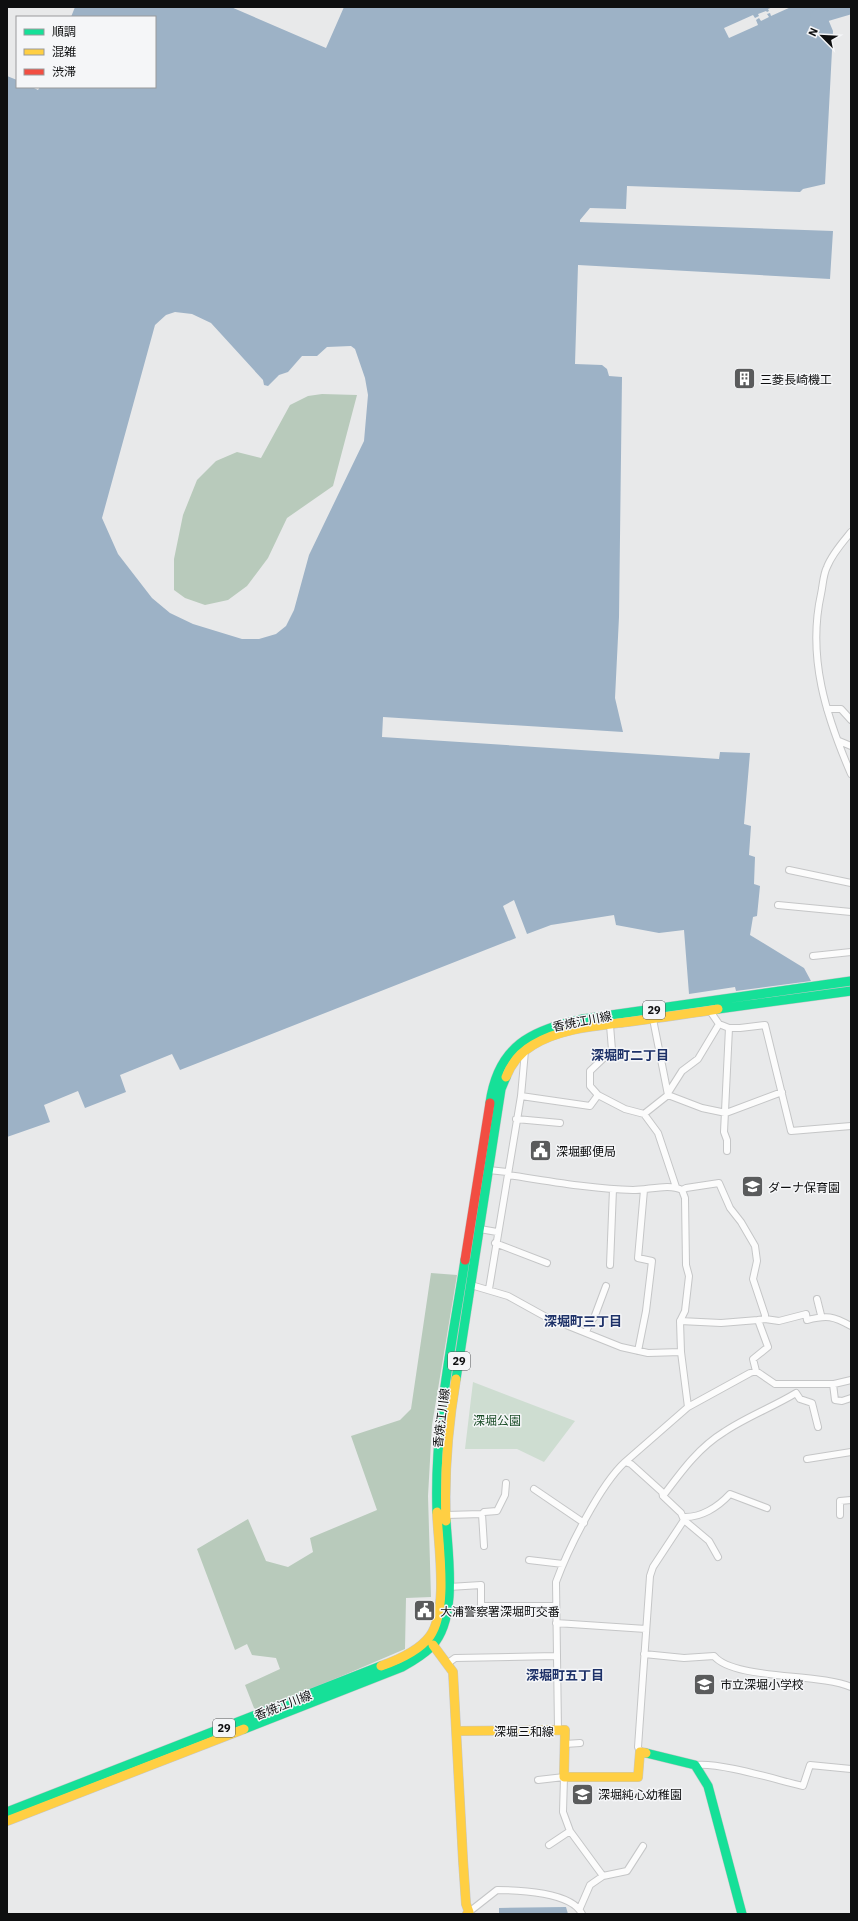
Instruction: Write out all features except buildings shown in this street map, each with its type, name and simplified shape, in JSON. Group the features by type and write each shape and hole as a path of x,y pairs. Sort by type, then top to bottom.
{"main road":[{"name":"香焼江川線","path":"7,1812 398,1660 425,1642 433,1632 439,1611 440,1596 437,1500 437,1452 439,1426 492,1087 501,1074 526,1051 533,1039 542,1029 583,1019 851,981"},
{"name":"香焼江川線","path":"7,1821 402,1667 420,1656 433,1645 446,1622 449,1587 449,1514 445,1486 448,1427 480,1229 492,1171 501,1089 501,1074 504,1060 516,1046 533,1039 610,1025 851,991"},
{"path":"433,1645 453,1672 460,1731 463,1860 466,1904 470,1911"},
{"name":"深堀三和線","path":"460,1731 565,1730 564,1777"},
{"path":"564,1777 638,1777 640,1752 695,1765 702,1775 712,1799 742,1914"}],"street":[{"path":"851,532 836,550 826,568 817,609 815,637 816,665 827,709 851,774"},
{"path":"827,709 841,709 851,720"},
{"path":"839,741 851,746"},
{"path":"789,870 851,884"},
{"path":"778,905 851,912"},
{"path":"813,956 851,952"},
{"path":"710,1011 719,1024 729,1028 765,1025 791,1131 851,1126"},
{"path":"653,1019 668,1094"},
{"path":"644,1114 668,1094 682,1071 698,1059 719,1024"},
{"path":"610,1025 612,1050 590,1071 590,1086 598,1095 625,1109 644,1114 658,1133 679,1188 685,1198 686,1265 689,1276 685,1311 680,1321 681,1352 688,1407"},
{"path":"726,1151 727,1140 724,1132 729,1028"},
{"path":"489,1289 526,1051"},
{"path":"668,1094 702,1108 726,1113 782,1092"},
{"path":"520,1096 590,1106 598,1095"},
{"path":"516,1119 560,1123"},
{"path":"492,1171 507,1172 508,1175 613,1189 644,1190 686,1188 719,1183 730,1208 741,1222 755,1246 757,1261 753,1279 762,1303 761,1320 768,1348 753,1359 756,1371 775,1384 833,1384 851,1380"},
{"path":"610,1265 613,1189"},
{"path":"638,1352 646,1311 652,1261 638,1258 644,1190"},
{"path":"480,1229 497,1232"},
{"path":"495,1244 548,1263"},
{"path":"471,1285 489,1289 508,1296 546,1317 638,1352 681,1352"},
{"path":"586,1332 591,1320 594,1318 606,1286"},
{"path":"817,1299 821,1316"},
{"path":"680,1321 721,1323 761,1320 779,1321 806,1314 807,1320 821,1316 838,1319 851,1326"},
{"path":"558,1730 556,1582 563,1564 584,1523 618,1468 688,1407 756,1371"},
{"path":"833,1384 835,1400 842,1401 851,1398"},
{"path":"663,1496 696,1454 724,1431 796,1393 800,1399 812,1403 818,1427"},
{"path":"807,1459 851,1452"},
{"path":"625,1462 631,1464 662,1492 663,1496 681,1512 684,1518 709,1541 718,1557"},
{"path":"449,1514 482,1514 484,1512 497,1511 506,1495 506,1483"},
{"path":"534,1489 584,1523"},
{"path":"684,1518 694,1518 722,1502 730,1494 767,1508"},
{"path":"840,1515 840,1501 851,1500"},
{"path":"482,1514 484,1546"},
{"path":"640,1752 638,1747 650,1576 653,1567 684,1518"},
{"path":"529,1560 563,1564"},
{"path":"449,1587 480,1585 482,1606 556,1606"},
{"path":"556,1623 646,1629"},
{"path":"644,1654 684,1658 714,1656 719,1661 752,1672 772,1676 807,1678 851,1687"},
{"path":"447,1664 455,1658 557,1656"},
{"path":"565,1744 580,1744"},
{"path":"695,1765 703,1764 745,1772 803,1786 810,1765 851,1769"},
{"path":"538,1780 564,1777 564,1812 570,1831 603,1876"},
{"path":"549,1845 570,1831"},
{"path":"470,1911 497,1890 521,1890 535,1892 574,1904 581,1911 590,1885 603,1876 627,1871 643,1846"}],"green space":[{"path":"322,394 357,395 333,486 287,518 268,558 247,586 228,600 205,605 185,598 174,590 174,559 183,515 197,480 216,461 237,452 261,458 290,405 308,396"},
{"path":"431,1273 457,1275 432,1425 428,1496 431,1597 406,1598 405,1649 260,1711 254,1708 245,1685 280,1669 276,1658 252,1655 247,1644 235,1650 197,1549 248,1519 266,1561 288,1567 313,1552 310,1538 377,1510 351,1436 400,1420 411,1409"},
{"name":"深堀公園","path":"473,1382 575,1421 544,1462 517,1449 465,1449"}],"water":[{"path":"75,7 231,7 326,48 344,7 823,7 833,31 825,184 803,189 800,192 627,186 626,209 590,208 580,220 580,222 833,231 830,279 578,265 575,364 602,365 607,369 609,376 622,377 619,617 615,698 623,732 383,717 382,737 719,759 720,752 750,753 744,824 751,826 749,855 755,857 754,884 760,886 757,916 753,917 750,935 804,968 811,981 736,991 735,987 689,994 684,930 659,933 616,925 614,915 551,925 527,934 514,900 503,906 516,938 180,1070 172,1054 120,1075 126,1092 85,1108 78,1091 44,1105 50,1122 7,1137 7,76 16,80 16,88 34,88 38,90 39,88 156,88 156,16 71,16","holes":["175,312 192,314 211,323 263,380 264,385 268,386 279,375 288,372 302,356 317,356 327,347 351,346 355,349 365,378 368,395 364,441 309,555 294,610 286,626 276,634 259,639 242,639 193,624 170,613 152,598 118,554 102,518 155,325 166,315"]},
{"path":"566,1907 568,1914 499,1914 499,1908"}],"pier":[{"path":"773,7 791,7 771,16 770,13 767,14 769,17 761,21 759,18 756,20 758,25 729,38 724,28 753,15 755,18 759,16 758,14 767,12 769,11 768,9"}],"waterway":[{"path":"817,17 851,7"}],"traffic: fast":[{"path":"490,1103 494,1083 509,1054 533,1035 564,1023 583,1019 851,981"},
{"path":"718,1009 851,991"},
{"path":"456,1379 501,1089 506,1077"},
{"path":"437,1512 438,1449 441,1417 465,1260"},
{"path":"244,1729 402,1667 418,1658 432,1646 440,1634 445,1620 450,1586 446,1521"},
{"path":"7,1812 381,1666"},
{"path":"646,1753 695,1765 708,1786 742,1914"}],"traffic: slow":[{"path":"506,1077 514,1063 524,1051 544,1039 567,1031 718,1009"},
{"path":"446,1521 447,1450 456,1379"},
{"path":"381,1666 414,1651 430,1636 436,1624 441,1593 437,1512"},
{"path":"433,1645 453,1672 463,1860 466,1904 469,1912 467,1914"},
{"path":"7,1821 244,1729"},
{"path":"457,1731 565,1730 564,1777 638,1777 640,1752 646,1753"}],"traffic: jam":[{"path":"465,1260 490,1103"}],"place":[{"name":"三菱長崎機工","path":"745,379"},
{"name":"深堀郵便局","path":"540,1151"},
{"name":"ダーナ保育園","path":"752,1187"},
{"name":"大浦警察署深堀町交番","path":"425,1611"},
{"name":"市立深堀小学校","path":"705,1684"},
{"name":"深堀純心幼稚園","path":"583,1794"}],"district":[{"name":"深堀町二丁目","path":"630,1055"},
{"name":"深堀町三丁目","path":"583,1321"},
{"name":"深堀町五丁目","path":"565,1675"}]}
